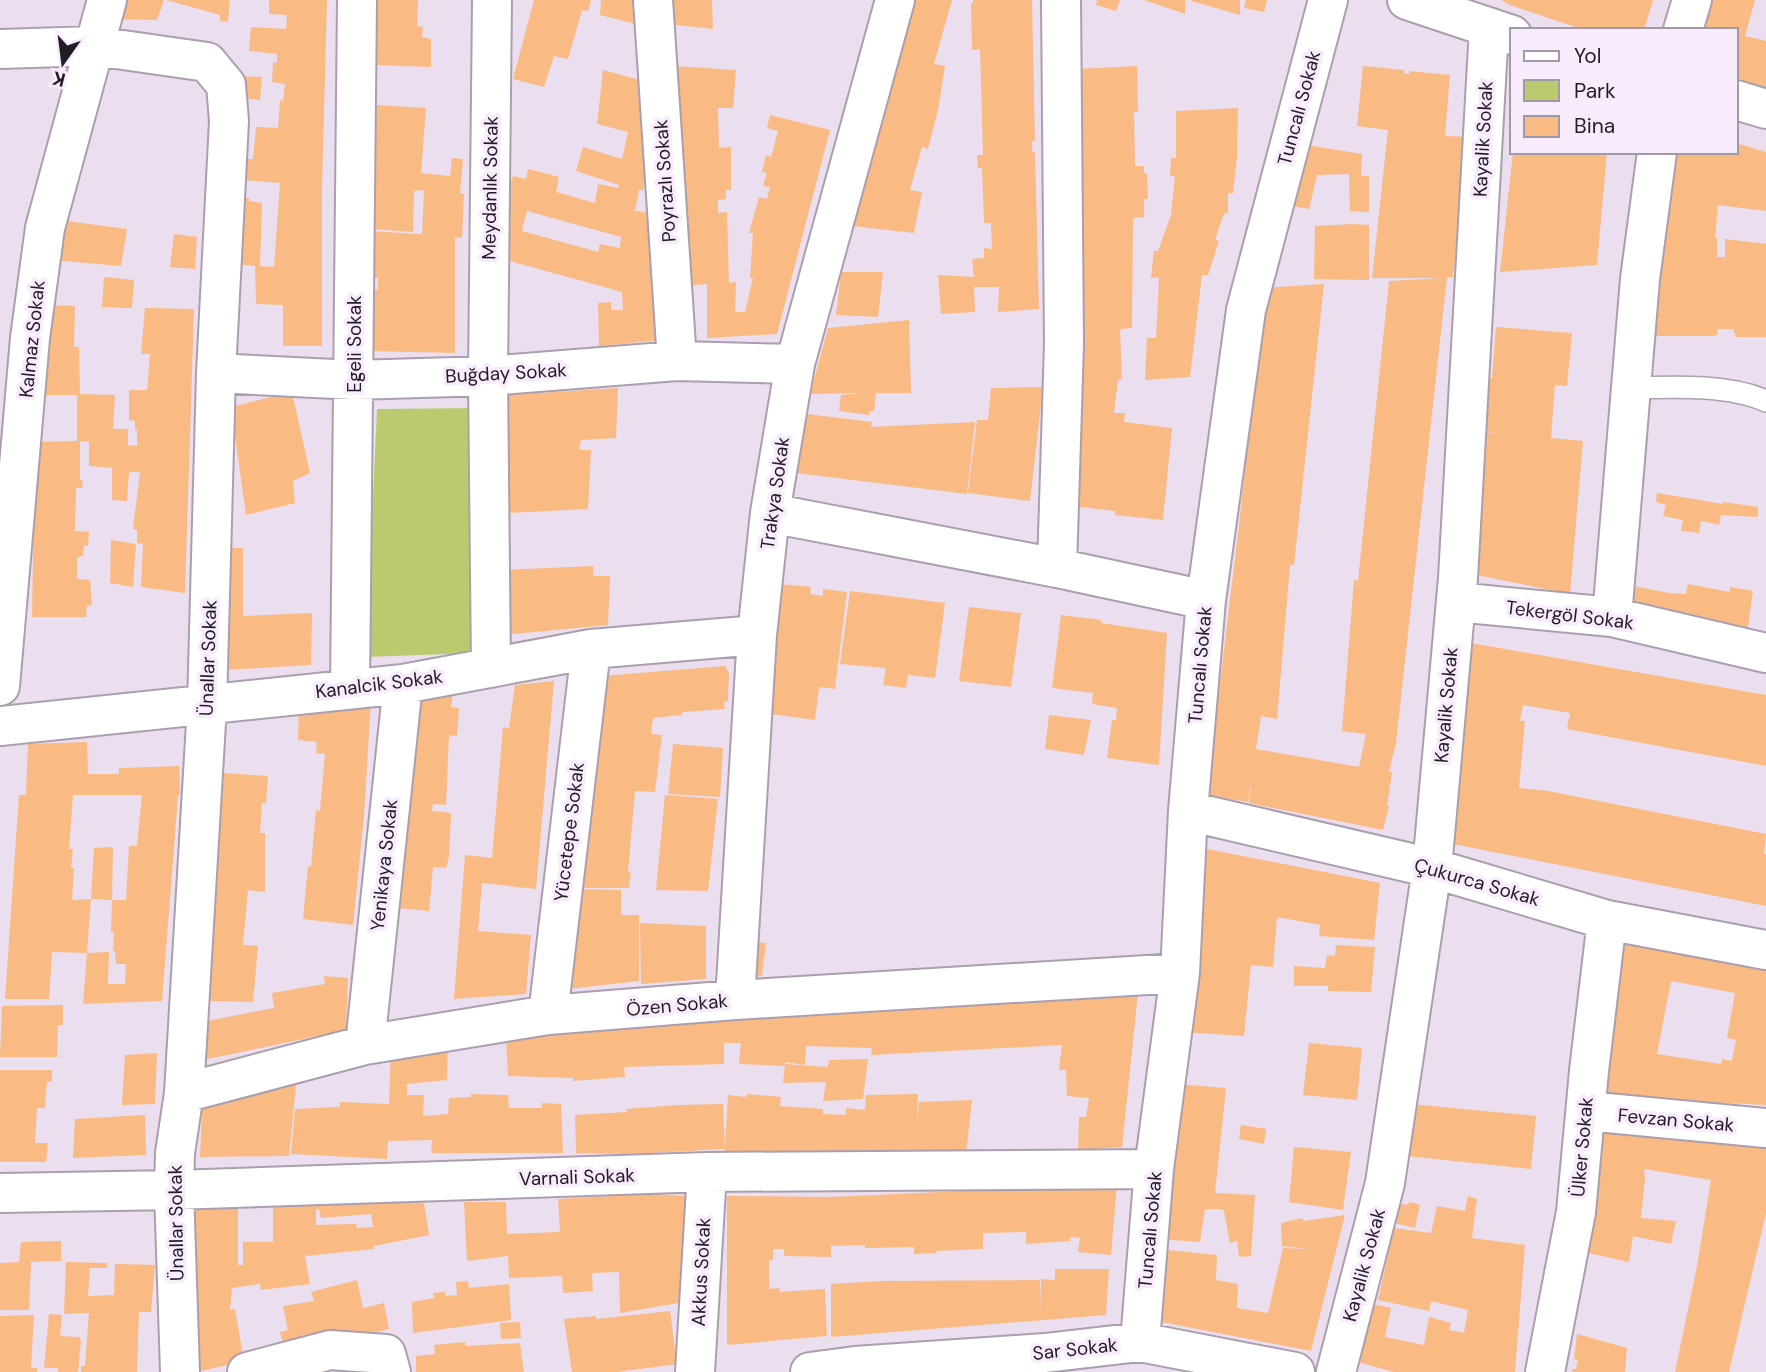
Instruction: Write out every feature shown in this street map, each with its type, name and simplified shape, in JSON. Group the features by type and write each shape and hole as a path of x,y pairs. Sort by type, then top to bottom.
{"street":[{"name":"Kalmaz Sokak","path":"0,686 15,339 107,0"},
{"name":"Egeli Sokak","path":"350,689 357,0"},
{"name":"Meydanlık Sokak","path":"491,668 488,376 492,0"},
{"name":"Poyrazlı Sokak","path":"653,0 677,361"},
{"name":"Trakya Sokak","path":"734,1000 758,635 770,513 795,364 895,0"},
{"path":"1058,568 1064,344 1061,0"},
{"name":"Tuncalı Sokak","path":"1140,1342 1154,1169 1180,974 1188,811 1206,600 1246,310 1328,0"},
{"path":"1407,0 1501,32"},
{"path":"1684,28 1692,0"},
{"name":"Kayalik Sokak","path":"1336,1372 1385,1183 1432,868 1501,32"},
{"name":"Ünallar Sokak","path":"0,49 95,46 207,62 226,85 229,121 216,373 207,706 184,1093 175,1153 180,1372"},
{"path":"1738,101 1766,109"},
{"path":"1612,617 1640,279 1657,154"},
{"name":"Buğday Sokak","path":"216,373 354,380 488,376 677,361 795,364"},
{"path":"770,513 1058,568 1206,600"},
{"name":"Tekergöl Sokak","path":"1456,601 1612,617 1766,653"},
{"name":"Kanalcik Sokak","path":"0,726 403,684 591,649 758,635"},
{"name":"Yücetepe Sokak","path":"548,1016 591,649"},
{"name":"Yenikaya Sokak","path":"365,1045 403,684"},
{"name":"Çukurca Sokak","path":"1188,811 1432,868 1607,920 1766,950"},
{"name":"Ülker Sokak","path":"1545,1372 1576,1212 1607,920"},
{"name":"Özen Sokak","path":"184,1093 365,1045 548,1016 734,1000 1180,974"},
{"name":"Fevzan Sokak","path":"1586,1111 1766,1128"},
{"name":"Varnali Sokak","path":"0,1193 174,1190 707,1172 1154,1169"},
{"name":"Akkus Sokak","path":"695,1372 707,1172"},
{"name":"Sar Sokak","path":"810,1372 1045,1363 1140,1342 1295,1372"},
{"path":"247,1372 330,1350 386,1354 391,1372"}],"lane":[{"path":"1631,388 1677,386 1749,393 1766,401"}],"green space":[{"path":"486,408 474,653 366,657 377,409"}],"building":[{"path":"117,0 164,0 157,20 110,19"},
{"path":"166,0 230,0 228,22 220,21 220,15"},
{"path":"269,0 327,0 322,188 322,346 283,346 283,305 256,304 255,266 233,264 233,197 249,198 249,201 262,203 260,266 274,267 280,183 231,179 236,139 248,139 246,159 253,159 256,127 278,128 280,100 283,101 285,84 272,82 273,62 277,63 277,54 249,51 251,27 286,29 287,15 269,14"},
{"path":"375,0 418,0 417,26 423,27 422,37 431,39 431,67 374,65"},
{"path":"534,0 591,0 588,11 582,10 568,59 554,56 544,87 513,79"},
{"path":"601,0 644,0 643,26 600,15"},
{"path":"667,0 712,0 713,29 667,24"},
{"path":"912,0 952,0 934,64 945,66 938,110 928,149 922,147 910,190 922,192 914,233 853,226"},
{"path":"973,0 1032,0 1035,141 1032,141 1032,151 1035,153 1039,309 998,312 999,287 974,287 975,312 941,314 938,275 974,277 972,259 984,258 984,248 992,249 991,223 984,223 982,168 978,168 977,155 983,155 980,49 972,50"},
{"path":"1097,0 1120,0 1116,11 1096,5"},
{"path":"1144,0 1185,0 1185,14"},
{"path":"1240,0 1240,15 1191,1"},
{"path":"1246,0 1267,0 1264,12 1244,8"},
{"path":"1501,0 1653,0 1645,28 1578,28"},
{"path":"1707,0 1755,0 1745,36 1766,41 1766,88 1738,80 1738,28 1697,28"},
{"path":"673,66 736,70 733,108 718,108 719,148 731,147 731,190 726,190 726,199 718,200 718,213 727,212 729,283 736,282 735,312 745,312 753,278 750,278 753,233 749,233 759,197 767,199 770,187 763,186 767,173 762,172 766,155 771,157 778,131 767,128 770,115 830,130 777,334 707,338 707,284 683,286"},
{"path":"1137,66 1135,166 1144,166 1144,173 1147,173 1148,199 1144,199 1144,217 1133,218 1132,328 1120,329 1122,379 1118,380 1114,413 1125,413 1124,422 1172,428 1163,520 1115,515 1115,511 1072,506 1082,382 1076,69"},
{"path":"1363,66 1404,70 1404,73 1409,74 1409,71 1450,75 1445,136 1468,137 1453,277 1447,277 1396,743 1389,771 1392,772 1389,806 1383,830 1249,803 1252,778 1248,802 1201,794 1217,708 1264,288 1324,284 1294,565 1290,565 1277,719 1261,716 1256,749 1359,767 1366,734 1342,731 1354,580 1358,581 1389,281 1443,278 1372,278 1388,130 1357,126"},
{"path":"603,70 654,84 654,139 643,190 639,190 635,211 655,213 660,340 599,346 598,303 611,302 611,310 623,310 622,292 495,257 504,204 513,176 526,179 528,169 559,177 556,192 595,203 598,184 618,188 619,185 576,171 583,147 622,159 628,132 597,124","holes":["527,211 621,237 620,248 600,244 598,252 522,231"]},
{"path":"236,76 262,77 260,100 235,97"},
{"path":"375,105 426,108 421,173 450,176 452,158 463,159 460,193 464,194 462,238 455,237 455,353 370,351 371,289 378,290 378,278 371,278 372,231 431,235 422,234 424,190 414,191 413,232 372,229"},
{"path":"1238,108 1233,193 1228,193 1228,213 1224,213 1215,240 1219,241 1208,275 1202,275 1190,377 1145,380 1147,338 1156,338 1159,277 1151,278 1154,251 1158,251 1171,215 1175,176 1170,176 1171,158 1176,158 1176,111"},
{"path":"1738,144 1766,152 1766,211 1718,205 1715,238 1717,257 1725,257 1725,239 1766,244 1766,337 1736,337 1733,329 1717,329 1717,335 1714,336 1655,336 1671,154 1738,154"},
{"path":"1307,145 1362,154 1361,176 1369,176 1369,212 1350,211 1349,174 1317,175 1309,209 1288,205"},
{"path":"1513,154 1607,154 1597,265 1500,272"},
{"path":"59,220 127,229 121,266 52,260"},
{"path":"1369,225 1369,280 1314,279 1315,226"},
{"path":"174,234 197,237 195,269 170,267"},
{"path":"841,272 883,272 878,317 836,315"},
{"path":"104,277 134,280 132,308 102,307"},
{"path":"41,305 75,306 74,347 79,347 80,394 115,395 113,429 128,429 128,445 137,446 135,421 129,420 129,390 147,390 150,354 141,354 145,308 194,309 185,593 141,587 143,544 137,543 137,530 133,529 140,472 129,472 127,501 112,500 112,468 89,466 89,442 80,441 80,480 83,481 82,488 76,488 75,531 89,532 88,546 84,545 83,556 77,557 77,579 90,580 92,605 87,605 86,617 32,617 35,442 77,441 77,395 38,395"},
{"path":"909,320 911,393 876,393 874,411 869,411 869,415 839,411 841,395 865,393 810,394 828,328"},
{"path":"1496,327 1572,333 1567,386 1555,385 1551,438 1583,441 1570,594 1467,573 1483,432 1495,433 1483,431 1488,378 1492,378"},
{"path":"1043,387 1030,501 968,493 977,420 988,420 991,388"},
{"path":"618,388 616,438 581,440 579,450 591,450 588,509 506,513 508,395"},
{"path":"292,392 310,473 293,481 295,503 246,515 231,407"},
{"path":"807,414 872,422 871,427 975,422 967,494 796,473"},
{"path":"1657,493 1758,507 1758,517 1721,515 1719,525 1701,521 1699,533 1681,531 1683,520 1663,516 1666,505 1656,502"},
{"path":"111,540 136,544 133,587 110,583"},
{"path":"227,548 243,548 243,616 312,613 311,665 224,670"},
{"path":"593,566 593,576 610,576 608,625 504,635 505,570"},
{"path":"780,584 811,587 810,594 823,596 823,589 847,592 835,689 819,687 815,720 764,713"},
{"path":"1688,584 1730,592 1730,587 1753,591 1748,627 1625,603 1628,585 1686,594"},
{"path":"850,591 945,603 935,678 908,675 906,688 883,685 886,668 840,664"},
{"path":"969,607 1021,613 1011,687 959,681"},
{"path":"1061,615 1167,633 1159,765 1107,758 1112,720 1116,720 1117,708 1092,704 1093,693 1052,688"},
{"path":"1460,641 1766,695 1766,766 1567,729 1570,713 1523,705 1520,721 1525,721 1519,788 1548,791 1766,834 1766,906 1438,841"},
{"path":"725,666 729,673 725,709 682,712 682,715 653,718 651,734 662,735 655,792 635,791 629,888 568,888 590,677"},
{"path":"554,681 536,889 482,883 478,931 531,935 526,994 454,999 465,855 492,858 503,727 509,728 515,685"},
{"path":"453,692 451,707 459,708 457,736 449,735 446,805 433,804 432,811 451,813 446,868 433,867 429,911 387,907 405,695"},
{"path":"371,700 364,816 353,925 303,919 316,810 320,811 325,754 316,753 317,742 298,740 299,708"},
{"path":"1049,715 1091,720 1084,755 1045,749"},
{"path":"87,742 88,774 119,774 119,768 179,766 180,795 162,1001 83,1004 87,953 52,952 49,999 5,999 19,795 26,795 28,744","holes":["73,795 142,795 137,846 129,846 126,900 112,900 113,951 116,964 126,964 125,984 108,984 109,952 87,953 91,899 72,900 73,849 69,849"]},
{"path":"673,744 723,748 720,797 668,794"},
{"path":"224,773 268,776 266,803 262,803 260,833 265,833 265,892 248,890 243,945 258,946 253,1002 207,1001"},
{"path":"665,795 718,799 708,891 656,890"},
{"path":"113,847 112,900 91,899 94,848"},
{"path":"1202,848 1380,883 1374,940 1319,936 1320,925 1277,917 1273,967 1251,965 1244,1036 1183,1032"},
{"path":"571,889 621,890 621,915 639,915 639,981 559,990"},
{"path":"640,923 706,926 706,979 641,984"},
{"path":"1608,927 1766,957 1766,1105 1591,1096","holes":["1671,981 1735,993 1727,1038 1736,1040 1732,1061 1722,1059 1721,1064 1657,1054"]},
{"path":"739,941 766,943 762,976 736,979"},
{"path":"1336,945 1375,947 1371,992 1328,991 1328,986 1294,986 1294,966 1325,968 1327,955 1335,956"},
{"path":"324,976 348,978 346,1030 203,1060 201,1022 274,1008 272,993 325,984"},
{"path":"1138,993 1122,1147 1078,1150 1079,1117 1086,1117 1089,1098 1067,1096 1066,1070 1059,1070 1062,1045 871,1055 872,1048 806,1046 805,1065 785,1062 785,1066 739,1064 741,1043 724,1043 724,1064 624,1067 625,1077 573,1081 573,1078 508,1076 506,1036 532,1032"},
{"path":"63,1005 63,1025 58,1025 57,1057 0,1057 2,1006"},
{"path":"448,1039 447,1080 407,1084 407,1095 424,1095 423,1116 448,1114 449,1098 471,1097 471,1094 508,1095 509,1108 542,1108 542,1103 561,1104 563,1153 431,1153 432,1140 388,1141 387,1159 291,1154 295,1109 340,1107 340,1102 389,1104 391,1046"},
{"path":"1309,1043 1362,1048 1357,1100 1303,1095"},
{"path":"157,1053 155,1104 122,1105 125,1055"},
{"path":"868,1059 863,1099 823,1101 826,1082 783,1083 785,1064 828,1067 829,1060"},
{"path":"0,1070 52,1070 52,1082 47,1081 45,1108 37,1108 35,1143 48,1143 46,1162 0,1162"},
{"path":"297,1075 289,1156 200,1157 203,1093"},
{"path":"1177,1084 1226,1088 1215,1193 1255,1195 1251,1256 1239,1257 1237,1241 1230,1243 1222,1209 1205,1209 1200,1242 1159,1239"},
{"path":"747,1094 781,1097 780,1106 823,1109 823,1114 846,1115 846,1108 865,1110 866,1095 918,1094 917,1123 919,1102 972,1100 966,1154 820,1159 725,1149 629,1154 576,1153 575,1115 678,1105 723,1104 725,1147 728,1095 746,1097"},
{"path":"1411,1104 1536,1116 1531,1169 1406,1156"},
{"path":"145,1115 146,1155 73,1158 75,1119"},
{"path":"1241,1125 1266,1129 1264,1144 1239,1139"},
{"path":"1593,1127 1766,1138 1766,1213 1729,1372 1675,1372 1711,1180 1644,1169 1641,1218 1676,1221 1671,1244 1633,1236 1629,1262 1588,1253"},
{"path":"1294,1147 1351,1152 1343,1210 1289,1202"},
{"path":"1117,1184 1111,1255 1078,1252 1080,1238 1026,1244 1026,1232 983,1233 983,1249 936,1253 914,1254 914,1247 865,1248 865,1245 831,1246 831,1257 784,1256 784,1249 773,1249 773,1260 769,1260 769,1289 780,1288 779,1292 825,1289 827,1336 727,1345 727,1196 831,1197"},
{"path":"651,1194 690,1196 690,1301 620,1313 619,1272 592,1273 593,1291 563,1293 562,1276 509,1278 508,1256 467,1261 464,1202 506,1202 507,1234 560,1232 558,1199"},
{"path":"1468,1196 1477,1199 1472,1238 1525,1245 1515,1372 1394,1372 1354,1361 1369,1303 1391,1308 1385,1337 1424,1345 1429,1317 1451,1323 1449,1330 1464,1333 1468,1310 1431,1301 1429,1311 1378,1300 1394,1228 1431,1233 1437,1206 1465,1211"},
{"path":"1410,1202 1420,1205 1415,1228 1390,1222 1397,1203 1407,1205"},
{"path":"424,1203 429,1235 374,1246 374,1249 305,1256 310,1284 261,1290 260,1284 232,1288 230,1310 235,1309 244,1361 197,1372 195,1206 238,1205 238,1265 243,1265 243,1242 273,1242 273,1204","holes":["316,1209 319,1209 321,1218 371,1214 373,1227 357,1228 356,1224 316,1225"]},
{"path":"1345,1215 1311,1351 1151,1320 1158,1249 1217,1255 1216,1280 1238,1284 1237,1308 1268,1313 1283,1248 1309,1249 1282,1246 1281,1223 1302,1218 1304,1221"},
{"path":"61,1241 61,1261 31,1262 29,1310 0,1310 0,1263 19,1262 21,1242"},
{"path":"66,1262 107,1263 107,1268 90,1268 88,1296 114,1295 115,1264 155,1265 151,1312 139,1312 137,1372 81,1372 81,1366 85,1366 89,1313 64,1314"},
{"path":"1055,1269 1109,1269 1106,1315 831,1337 831,1284 1040,1280 1041,1311 1041,1279 1055,1280"},
{"path":"357,1280 363,1308 384,1303 389,1329 322,1344 284,1348 280,1332 288,1330 283,1306 314,1301 311,1292"},
{"path":"468,1281 469,1288 509,1284 511,1320 413,1333 412,1302 434,1298 433,1293 457,1295 456,1282"},
{"path":"670,1311 677,1364 616,1372 572,1372 564,1319 596,1316 596,1319"},
{"path":"49,1314 62,1315 60,1336 79,1337 81,1340 78,1372 58,1372 58,1368 44,1368"},
{"path":"34,1315 31,1368 37,1368 37,1372 0,1372 0,1316"},
{"path":"520,1322 521,1338 501,1339 500,1323"},
{"path":"1577,1334 1627,1348 1625,1372 1572,1372 1576,1369 1578,1360 1574,1359"},
{"path":"465,1342 465,1346 520,1343 524,1372 416,1372 416,1356 435,1354 434,1345"}]}
